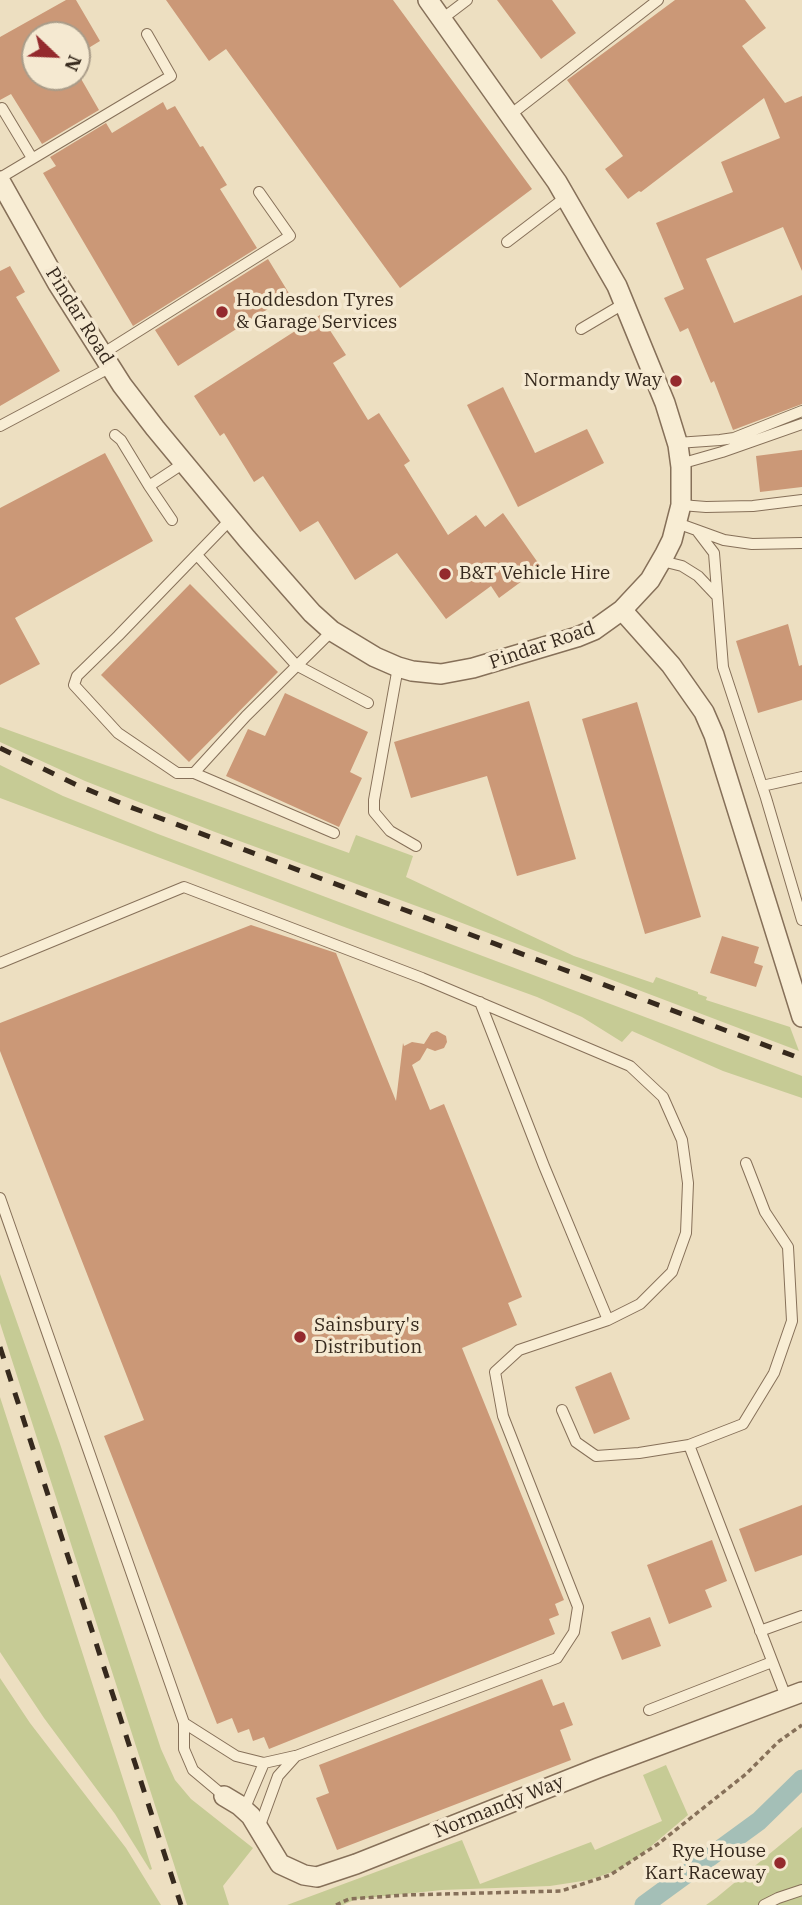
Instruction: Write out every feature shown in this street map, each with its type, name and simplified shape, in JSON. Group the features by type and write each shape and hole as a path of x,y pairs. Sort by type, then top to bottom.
{"street":[{"name":"Pindar Road","path":"2,189 106,361 155,428 312,613 332,631 375,657 398,667 441,674 473,668 594,630 622,610 650,580 672,540 679,514 680,464 677,443 665,403 625,303 566,197 428,0"},
{"path":"622,610 683,680 704,712 714,735 802,1017"},
{"name":"Normandy Way","path":"225,1796 244,1810 280,1864 304,1875 317,1877 794,1694"}],"lane":[{"path":"442,19 467,0"},
{"path":"510,115 658,0"},
{"path":"2,189 32,158 172,76 147,34"},
{"path":"2,108 32,158"},
{"path":"0,426 106,361 289,236 259,192"},
{"path":"507,242 566,197"},
{"path":"581,329 625,303"},
{"path":"677,443 734,438 802,411"},
{"path":"680,464 802,424"},
{"path":"115,435 121,440 172,520"},
{"path":"149,486 184,463"},
{"path":"679,514 706,508 802,500"},
{"path":"679,514 698,532 714,553 723,667 802,920"},
{"path":"231,519 77,676 74,685 118,733 177,774 194,773 334,833"},
{"path":"698,532 751,544 802,543"},
{"path":"197,555 296,665 368,703"},
{"path":"657,567 666,562 682,566 698,576 716,595"},
{"path":"194,773 246,716 332,631"},
{"path":"398,667 374,812 390,831 416,846"},
{"path":"762,786 802,777"},
{"path":"0,963 184,887 422,978 630,1066 663,1097 682,1140 688,1183 686,1233 672,1272 640,1304 608,1320 519,1350 495,1372 503,1416 578,1607 574,1632 557,1658 296,1756 264,1763 236,1756 184,1723"},
{"path":"480,1002 608,1320"},
{"path":"562,1410 576,1442 596,1456 689,1446 743,1424 774,1373 792,1321 788,1247 765,1212 746,1163"},
{"path":"0,1198 184,1723 184,1749 193,1770 225,1796"},
{"path":"689,1446 772,1662 794,1694"},
{"path":"760,1631 802,1616"},
{"path":"649,1710 772,1662"},
{"path":"258,1828 278,1776 296,1756"},
{"path":"244,1810 264,1763"},
{"path":"764,1905 802,1891"}],"path":[{"path":"336,1905 349,1899 407,1895 561,1891 610,1875 658,1844 746,1774 778,1742 802,1726"}],"green space":[{"path":"0,727 349,853 356,835 413,856 406,877 574,956 653,983 656,977 698,992 707,997 706,1000 790,1027 799,1051 85,781 0,742"},
{"path":"0,765 63,796 158,834 802,1076 802,1098 723,1071 632,1031 622,1042 582,1017 537,997 0,798"},
{"path":"0,1274 60,1444 161,1749 175,1780 191,1799 253,1848 223,1886 229,1905 187,1905 0,1323"},
{"path":"0,1397 152,1869 150,1870 115,1814 44,1718 0,1652"},
{"path":"0,1678 30,1723 126,1848 161,1905 0,1905"},
{"path":"666,1765 688,1815 618,1870 589,1880 550,1886 442,1890 356,1899 343,1905 287,1905 462,1840 480,1884 591,1842 595,1850 662,1821 643,1775"},
{"name":"Rye House Kart Raceway","path":"802,1827 802,1905 706,1905 716,1898"}],"building":[{"path":"66,0 76,0 88,21 29,21"},
{"path":"166,0 393,0 532,189 400,288 226,49 209,61"},
{"path":"497,0 552,0 576,33 541,59"},
{"path":"675,0 745,0 766,28 742,46 785,103 802,96 802,271 783,227 706,259 734,323 802,295 802,404 733,430 714,381 711,383 688,328 680,332 664,298 684,289 656,223 733,192 721,162 780,138 764,98 641,192 628,199 605,169 623,156 567,80"},
{"path":"21,25 21,91 88,91 99,110 42,144 11,94 0,100 0,37"},
{"path":"91,26 100,41 91,46"},
{"path":"163,102 167,110 175,106 200,147 203,146 227,185 220,189 257,248 133,326 43,173 56,166 50,157 106,123 112,133"},
{"name":"Hoddesdon Tyres & Garage Services","path":"268,259 290,295 178,366 155,330"},
{"path":"10,266 25,292 16,297 60,371 0,406 0,271"},
{"path":"320,315 346,355 333,363 368,420 379,413 410,461 404,465 448,535 476,515 485,527 503,513 541,567 499,598 491,586 446,619 397,553 355,580 318,521 300,532 263,476 254,482 224,433 220,436 194,396"},
{"path":"503,387 535,453 587,429 604,463 518,507 467,405"},
{"path":"802,450 802,487 760,492 756,456"},
{"path":"105,453 153,541 15,618 40,664 0,685 0,508"},
{"path":"190,584 278,672 189,762 101,675"},
{"path":"788,624 799,666 802,665 802,700 758,713 736,641"},
{"path":"285,693 368,732 350,772 362,778 339,827 226,776 248,729 265,736"},
{"path":"529,701 576,859 517,876 487,776 411,798 394,742"},
{"path":"637,702 701,917 645,934 582,719"},
{"name":"Sainsbury's Distribution","path":"251,925 336,953 396,1101 403,1043 404,1046 412,1042 424,1044 431,1033 437,1031 446,1036 444,1048 435,1051 427,1048 420,1060 412,1065 430,1110 444,1104 522,1297 508,1303 517,1325 462,1348 564,1600 555,1604 559,1615 549,1619 555,1634 269,1749 264,1737 253,1741 249,1729 238,1733 232,1718 217,1724 104,1436 144,1420 0,1051 0,1023"},
{"path":"722,936 759,947 754,963 763,966 756,987 710,973"},
{"path":"611,1372 630,1419 594,1434 575,1387"},
{"path":"802,1505 802,1555 755,1572 739,1529"},
{"path":"712,1540 727,1581 705,1590 712,1607 669,1624 647,1565"},
{"path":"650,1617 661,1646 622,1660 611,1632"},
{"path":"542,1679 553,1706 564,1702 573,1725 560,1730 571,1760 337,1850 316,1798 329,1793 319,1765"}],"waterway":[{"path":"644,1905 759,1821 802,1779"}],"railway":[{"path":"0,748 125,805 802,1059"},
{"path":"0,1347 181,1905"}],"place":[{"name":"Hoddesdon Tyres & Garage Services","path":"222,312"},
{"name":"Normandy Way","path":"676,381"},
{"name":"B&T Vehicle Hire","path":"445,574"},
{"name":"Sainsbury's Distribution","path":"300,1337"},
{"name":"Rye House Kart Raceway","path":"780,1863"}]}
